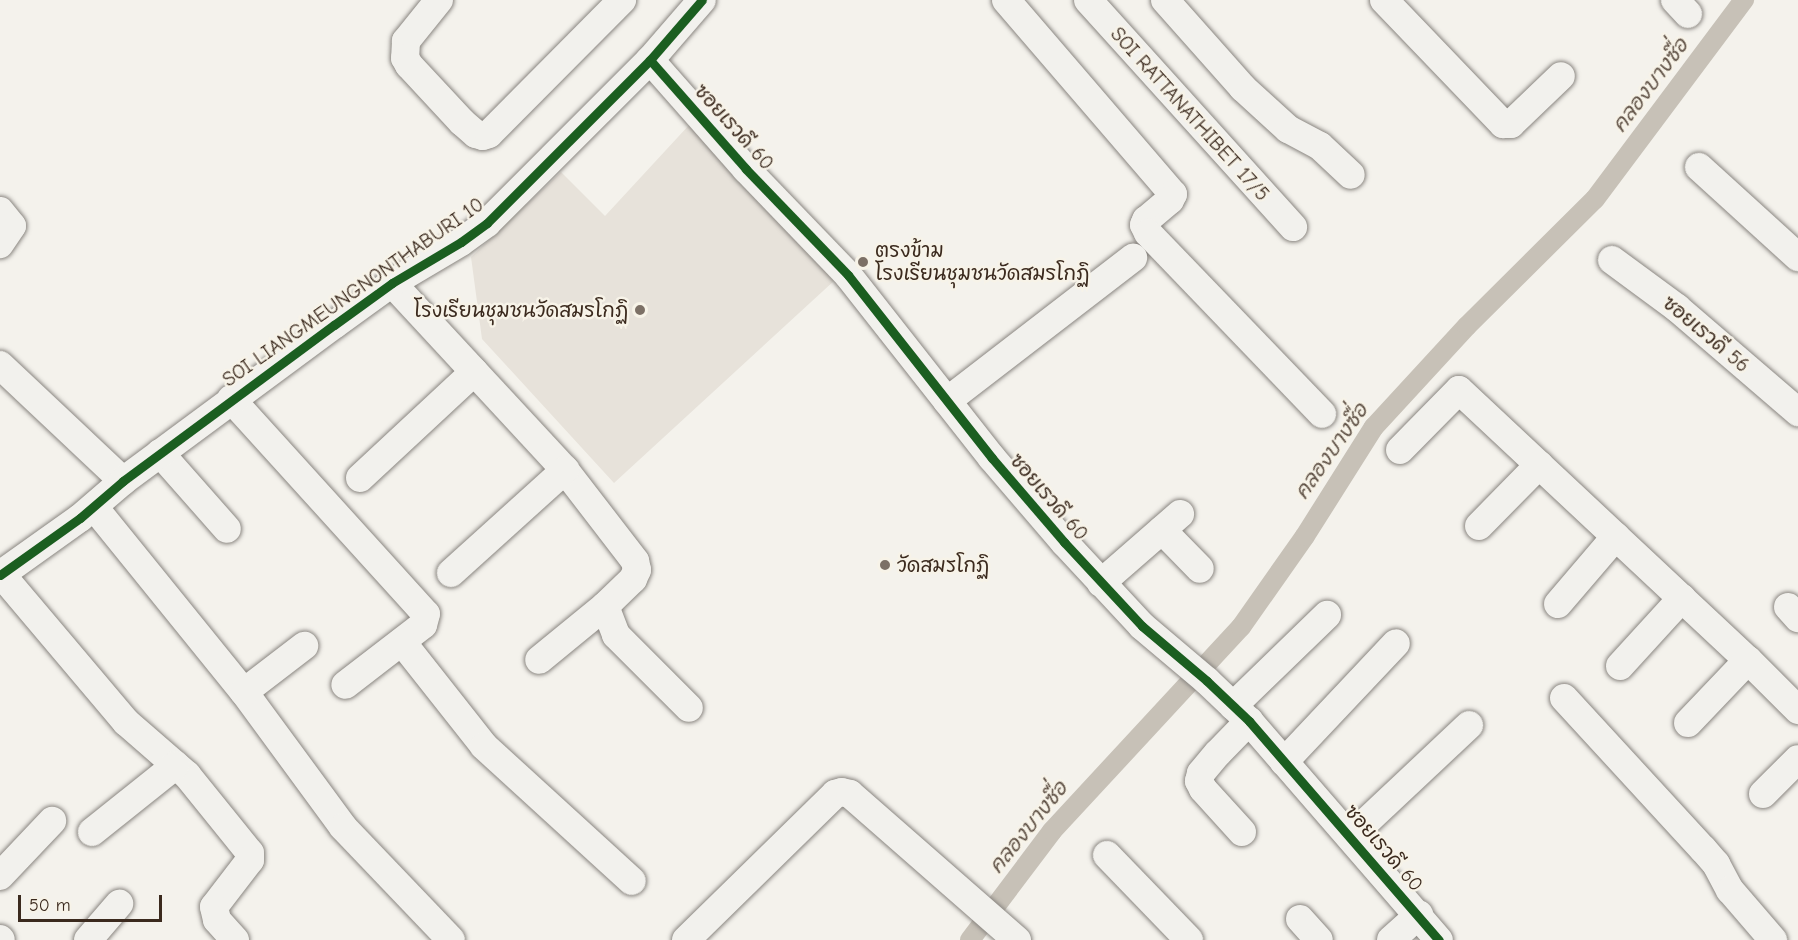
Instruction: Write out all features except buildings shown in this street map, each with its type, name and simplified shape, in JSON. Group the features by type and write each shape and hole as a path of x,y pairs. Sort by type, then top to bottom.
{"street":[{"path":"439,0 406,41 405,58 462,122 476,134 483,136 489,134 622,0"},
{"name":"SOI LIANGMEUNGNONTHABURI 10","path":"1,574 94,507 123,481 231,399 392,283 461,242 487,223 650,60 702,0"},
{"path":"1006,0 1173,194 1170,200 1146,220 1144,225 1148,233 1322,414"},
{"name":"SOI RATTANATHIBET 17/5","path":"1088,0 1293,228"},
{"path":"1165,0 1243,88 1288,129 1320,146 1351,175"},
{"path":"1384,0 1503,123 1511,124 1561,76"},
{"name":"ซอยเรวดี 60","path":"650,60 746,169 848,275 992,458 1101,583 1142,627 1207,681 1241,714 1351,836 1439,940"},
{"path":"1699,167 1798,256"},
{"path":"0,211 12,226 0,244"},
{"path":"947,401 1133,258"},
{"name":"ซอยเรวดี 56","path":"1612,260 1677,308 1798,412"},
{"path":"392,283 565,470 635,561 637,570 633,579 605,606 539,660"},
{"path":"0,365 123,481"},
{"path":"360,478 474,372"},
{"path":"1401,450 1459,390 1617,536 1798,710"},
{"path":"231,399 426,614 423,625 345,685"},
{"path":"160,453 227,529"},
{"path":"1479,526 1539,465"},
{"path":"451,573 565,470"},
{"path":"94,507 244,692 343,827 451,940"},
{"path":"1101,583 1171,522 1200,569"},
{"path":"1558,604 1617,536"},
{"path":"1,574 126,722 176,765 250,853 250,860 214,907 217,920 235,940"},
{"path":"1620,666 1682,598"},
{"path":"605,606 615,635 689,708"},
{"path":"1242,832 1203,789 1199,781 1201,773 1241,714 1327,615"},
{"path":"402,642 484,746 632,881"},
{"path":"1284,762 1396,642"},
{"path":"244,692 304,646"},
{"path":"1688,723 1748,660"},
{"path":"1564,698 1716,864 1730,890 1773,940"},
{"path":"1351,836 1469,725"},
{"path":"1763,794 1798,759"},
{"path":"92,832 176,765"},
{"path":"686,940 838,792 850,794 1009,933"},
{"path":"0,876 52,821"},
{"path":"1107,855 1189,940"},
{"path":"88,940 119,904"},
{"path":"1391,940 1419,915"},
{"path":"1300,919 1319,940"}],"shaded area":[{"name":"โรงเรียนชุมชนวัดสมรโกฏิ","path":"690,124 835,280 614,483 482,339 471,257 561,172 605,216"}],"waterway":[{"name":"คลองบางซื่อ","path":"970,940 1052,831 1241,627 1305,536 1374,427 1467,326 1595,199 1744,0"}],"cycle path":[{"path":"0,575 80,518 123,481 392,283 461,242 487,223 650,60 702,0"},
{"path":"650,60 746,169 848,275 992,458 1064,542 1142,626 1207,681 1249,721 1439,940"}],"place":[{"name":"ตรงข้าม โรงเรียนชุมชนวัดสมรโกฏิ","path":"863,262"},
{"name":"โรงเรียนชุมชนวัดสมรโกฏิ","path":"640,310"},
{"name":"วัดสมรโกฏิ","path":"885,565"}]}
